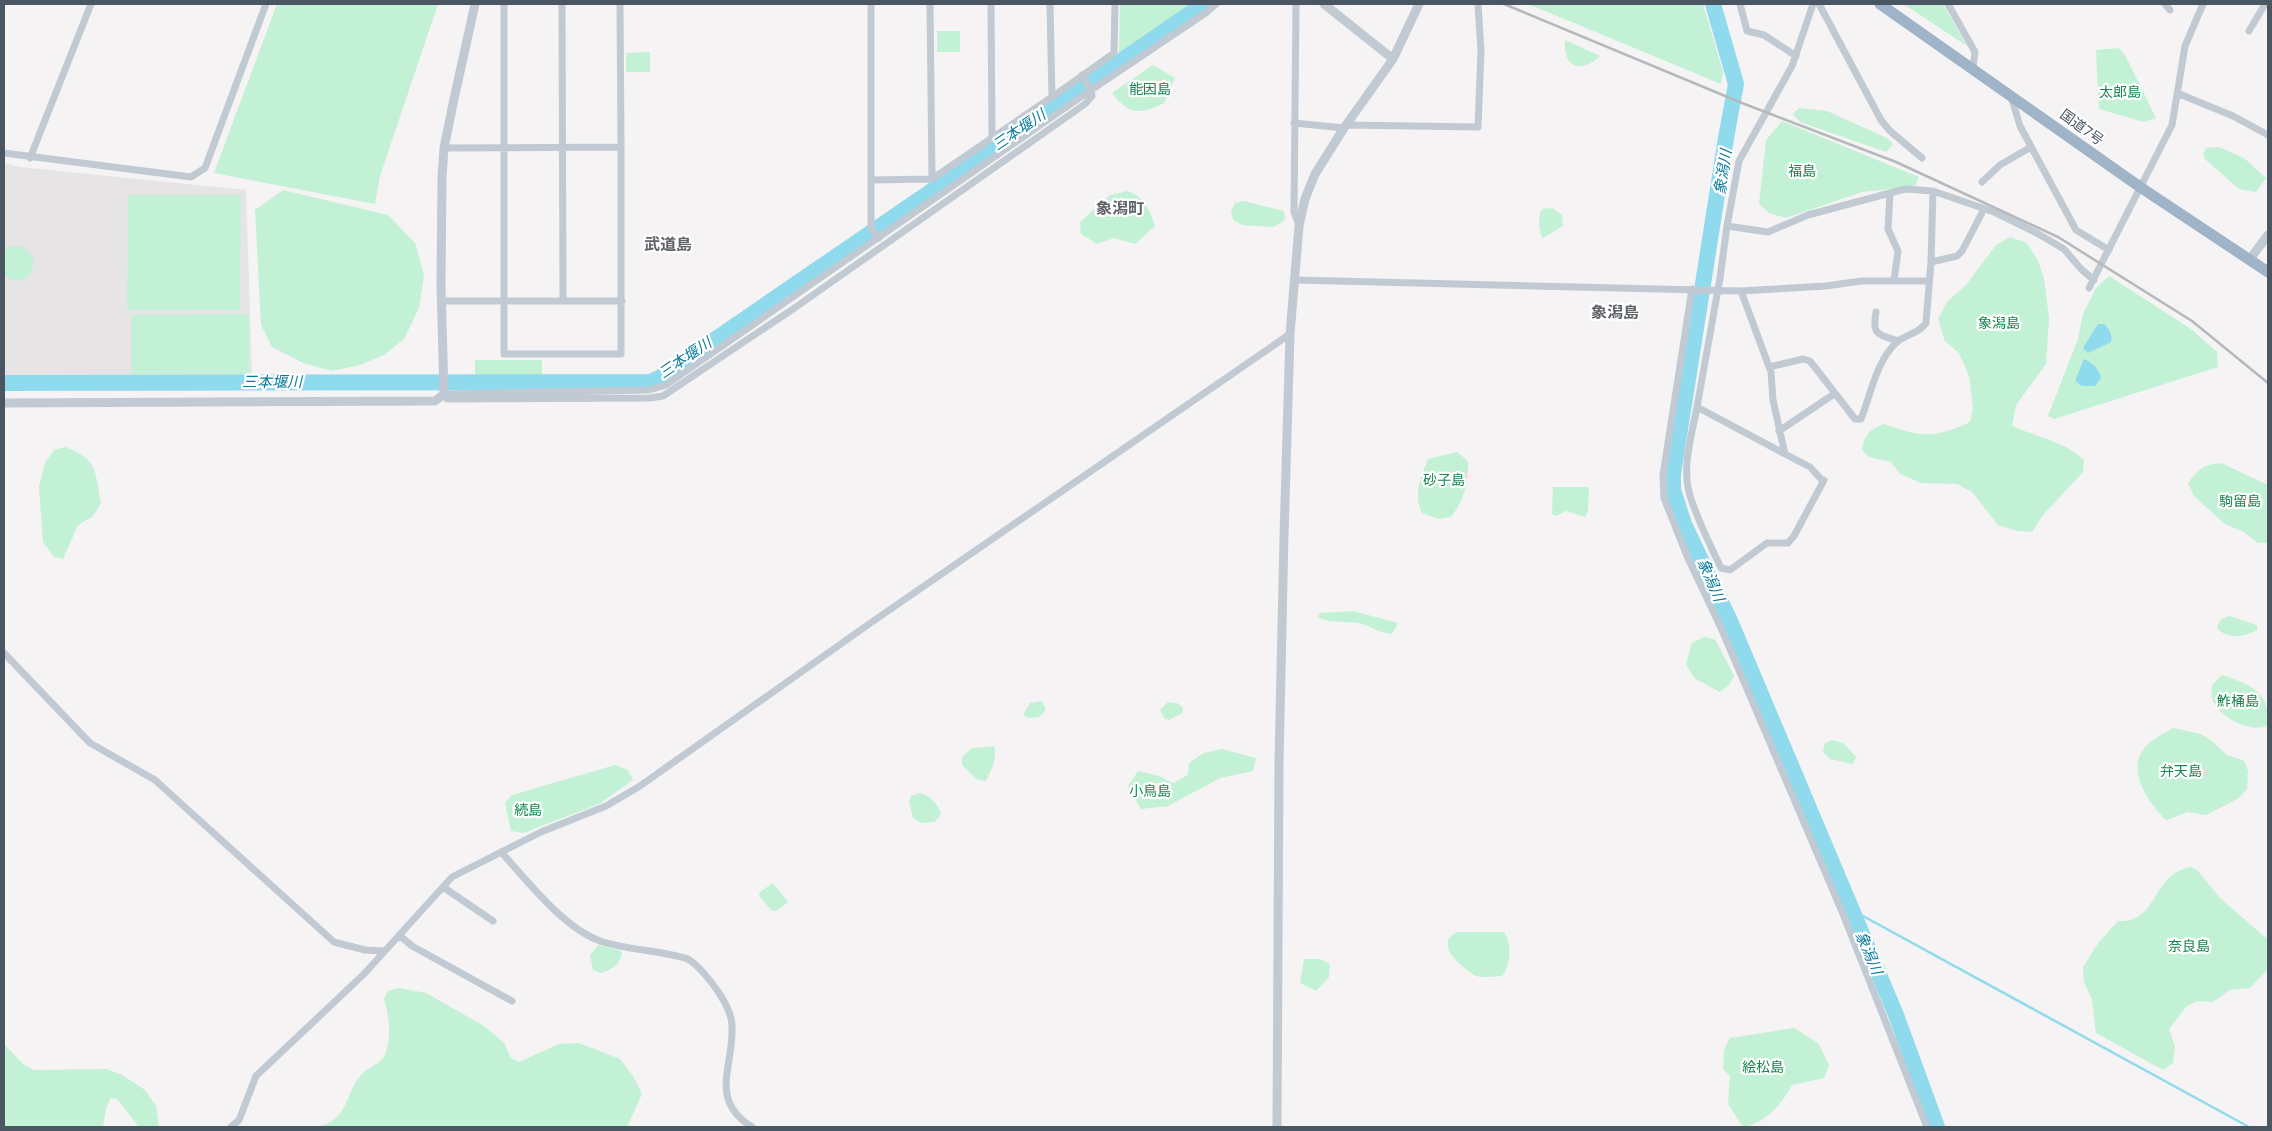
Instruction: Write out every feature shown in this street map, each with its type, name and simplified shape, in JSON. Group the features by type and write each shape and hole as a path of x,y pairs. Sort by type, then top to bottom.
{"highway":[{"name":"国道7号","path":"1880,4 1973,67 2140,187 2268,272"}],"street":[{"path":"30,158 91,4"},
{"path":"4,153 30,158 191,176 205,168 266,4"},
{"path":"445,396 442,301 442,178 444,148 475,4"},
{"path":"504,4 504,354 621,354 620,4"},
{"path":"562,4 563,300"},
{"path":"871,4 872,228 879,238"},
{"path":"930,4 932,179"},
{"path":"991,4 992,138"},
{"path":"1050,4 1052,97"},
{"path":"872,180 932,179 1082,76 1114,52 1115,4"},
{"path":"4,403 435,401 445,396 649,390 666,385 1091,90 1208,12 1216,4"},
{"path":"1296,4 1294,212 1299,226"},
{"path":"1324,4 1394,60"},
{"path":"1277,1127 1279,762 1290,334 1299,226 1315,174 1345,126 1394,60 1419,4"},
{"path":"1294,123 1345,126 1478,127 1481,51 1478,4"},
{"path":"1740,4 1747,31 1764,35 1796,56"},
{"path":"1697,407 1810,467 1822,480 1794,536 1788,543 1767,544 1730,570 1721,568 1689,492 1690,448 1697,407 1718,289 1726,226 1740,161 1771,107 1796,56 1813,4"},
{"path":"1819,4 1882,120 1889,130 1922,158"},
{"path":"1948,4 1975,52 1973,67"},
{"path":"2165,4 2170,10"},
{"path":"2089,288 2172,124 2185,46 2203,4"},
{"path":"2250,31 2265,4"},
{"path":"445,396 650,398 663,396 792,309 1085,104 1092,96 1091,90 1082,76"},
{"path":"2177,93 2233,116 2268,135"},
{"path":"2010,94 2020,126 2076,230 2109,250"},
{"path":"444,148 621,147"},
{"path":"1982,182 2000,165 2031,147"},
{"path":"1726,226 1768,232 1808,214 1905,189 1933,191 1984,209 2035,232 2064,249 2081,269 2094,280"},
{"path":"1769,367 1803,359 1810,361 1855,419 1861,419 1870,391 1882,364 1898,342 1921,330 1926,322 1931,262 1933,191"},
{"path":"1890,193 1888,229 1898,251 1894,280"},
{"path":"1931,262 1957,256 1962,251 1984,209"},
{"path":"2250,259 2268,235"},
{"path":"1295,280 1718,289 1741,292 1861,281 1929,281"},
{"path":"1692,289 1662,475 1664,498 1687,556 1721,628 1843,914 1927,1127"},
{"path":"1741,292 1769,367 1785,454"},
{"path":"442,301 622,301"},
{"path":"1876,312 1873,327 1875,330 1880,335 1898,342"},
{"path":"231,1127 239,1120 256,1076 364,974 452,877 541,832 606,806 640,786 877,619 1290,334"},
{"path":"1780,431 1834,394"},
{"path":"4,654 90,743 155,780 334,942 383,951"},
{"path":"502,852 551,907 598,940 646,952 687,958 700,969 729,1012 732,1024 726,1091 730,1108 738,1118 752,1127"},
{"path":"443,887 493,921"},
{"path":"398,935 412,946 512,1001"}],"shaded area":[{"path":"4,163 20,167 246,190 252,376 4,379"}],"green space":[{"path":"277,4 438,4 380,176 375,204 214,173"},
{"path":"1120,4 1191,4 1119,54"},
{"path":"1528,4 1703,4 1723,72 1721,84"},
{"path":"1943,4 1967,46 1905,5"},
{"path":"937,31 960,31 960,52 937,52"},
{"path":"1565,40 1600,56 1586,65 1575,65 1567,57"},
{"name":"太郎島","path":"2119,48 2125,55 2156,118 2144,122 2099,109 2096,50"},
{"path":"650,52 650,72 626,72 626,53"},
{"name":"能因島","path":"1153,65 1175,78 1164,103 1141,111 1135,111 1124,106 1112,93"},
{"name":"福島","path":"1799,108 1827,111 1887,138 1893,144 1886,152 1800,122 1793,114"},
{"name":"福島","path":"1782,121 1919,177 1915,186 1862,192 1786,218 1769,213 1759,204 1766,140"},
{"path":"2219,147 2244,158 2266,178 2256,192 2239,189 2206,160 2203,154 2206,148"},
{"path":"283,190 388,215 415,243 424,275 419,308 404,339 384,355 360,365 332,371 303,363 272,347 261,325 255,210"},
{"path":"1128,191 1146,205 1155,226 1135,244 1114,238 1097,244 1081,234 1080,222 1110,195"},
{"path":"128,195 241,195 240,310 127,310"},
{"path":"1243,201 1284,211 1285,220 1274,227 1242,225 1233,220 1231,212 1235,203"},
{"path":"1552,208 1562,215 1563,226 1543,238 1539,228 1541,212 1542,209"},
{"name":"象潟島","path":"2010,237 2027,243 2038,261 2044,278 2049,318 2046,364 2016,405 2012,426 2068,448 2084,460 2083,472 2043,515 2032,532 2017,531 1998,525 1972,492 1957,484 1921,483 1900,474 1891,462 1869,457 1862,450 1864,440 1869,433 1884,424 1918,434 1936,434 1970,422 1973,408 1969,376 1959,353 1945,341 1938,319 1947,302 1966,285 1996,245"},
{"path":"19,246 29,251 34,264 27,278 15,281 4,275 4,251 9,247"},
{"path":"2109,276 2191,329 2217,352 2218,367 2054,419 2048,416 2078,339 2083,314 2096,288"},
{"path":"249,314 249,374 131,374 131,315"},
{"path":"475,360 542,360 542,377 475,377"},
{"path":"65,447 84,456 93,468 101,503 92,517 78,525 63,559 54,557 43,542 39,486 45,463 54,450"},
{"name":"砂子島","path":"1457,452 1468,461 1468,476 1459,504 1451,517 1438,519 1422,513 1419,506 1418,492 1428,459"},
{"name":"駒留島","path":"2221,463 2268,485 2268,543 2258,543 2244,532 2225,524 2194,496 2188,483 2192,478 2206,466"},
{"path":"1553,487 1589,487 1588,512 1585,517 1566,511 1556,516 1552,514"},
{"path":"1353,611 1398,623 1392,634 1383,633 1358,623 1333,621 1318,617 1320,613"},
{"path":"2229,616 2257,625 2257,630 2242,636 2231,636 2221,632 2217,628 2220,620"},
{"path":"1704,637 1715,639 1734,676 1730,684 1720,692 1694,678 1686,664 1692,643"},
{"name":"鮓桶島","path":"2222,675 2249,686 2262,697 2268,714 2268,725 2261,727 2245,726 2229,718 2217,707 2212,699 2212,685"},
{"path":"1042,701 1046,710 1039,717 1029,718 1023,715 1030,703"},
{"path":"1168,702 1177,703 1183,708 1182,713 1169,720 1164,718 1160,710"},
{"name":"弁天島","path":"2173,728 2201,734 2227,755 2244,761 2248,771 2247,789 2239,798 2206,815 2188,812 2166,820 2154,807 2144,790 2138,772 2138,763 2140,755 2146,746"},
{"path":"1833,740 1843,743 1856,757 1853,764 1830,759 1823,752 1825,743"},
{"path":"994,746 994,760 986,781 976,779 962,765 962,757 972,748"},
{"name":"小鳥島","path":"1222,749 1256,758 1253,771 1220,778 1168,806 1141,809 1128,786 1138,771 1159,776 1173,783 1188,775 1189,763 1204,753"},
{"name":"続島","path":"615,765 628,770 633,780 599,804 523,833 511,831 505,803 512,795"},
{"path":"920,793 933,800 938,806 941,814 935,822 922,823 913,818 909,802 911,796"},
{"name":"奈良島","path":"2190,867 2197,870 2220,898 2268,940 2268,969 2250,988 2230,990 2213,1002 2197,1001 2186,1007 2169,1029 2175,1046 2173,1063 2163,1070 2096,1033 2092,1000 2084,982 2083,967 2099,942 2118,921 2131,920 2141,915 2168,879 2178,871"},
{"path":"773,883 788,902 776,911 772,911 759,896 760,892"},
{"path":"1458,932 1504,932 1508,942 1509,960 1502,976 1477,976 1456,961 1448,948 1448,942 1451,936"},
{"path":"598,945 620,950 622,954 619,962 614,967 600,973 593,970 590,955"},
{"path":"1304,959 1320,959 1330,964 1329,977 1316,991 1300,983"},
{"path":"399,988 426,993 484,1026 504,1043 511,1058 519,1062 559,1044 579,1043 620,1059 633,1076 642,1094 627,1127 314,1127 334,1120 345,1106 352,1089 363,1073 383,1058 387,1049 389,1030 384,999 388,991"},
{"name":"絵松島","path":"1794,1028 1818,1043 1829,1065 1824,1078 1792,1085 1784,1099 1772,1112 1758,1122 1743,1127 1728,1104 1730,1076 1723,1069 1724,1050 1730,1038"},
{"path":"4,1044 23,1064 34,1070 107,1069 122,1075 145,1090 156,1106 159,1127 139,1127 117,1099 111,1098 106,1108 103,1127 4,1127"}],"water":[{"path":"2098,324 2104,324 2107,328 2111,335 2111,342 2088,353 2083,348"},
{"path":"2084,359 2090,362 2099,372 2101,378 2095,386 2082,386 2076,382"}],"waterway":[{"name":"三本堰川","path":"4,383 650,382 659,378 1204,4"},
{"name":"象潟川","path":"1713,4 1736,84 1673,474 1673,490 1684,524 1731,623 1896,1015 1937,1127"},
{"path":"1852,910 2249,1127"}],"railway":[{"path":"1504,4 1742,103 1896,162 2058,237 2192,321 2268,383"}],"district":[{"name":"象潟町","path":"1120,208"},
{"name":"武道島","path":"668,244"},
{"name":"象潟島","path":"1615,312"}]}
